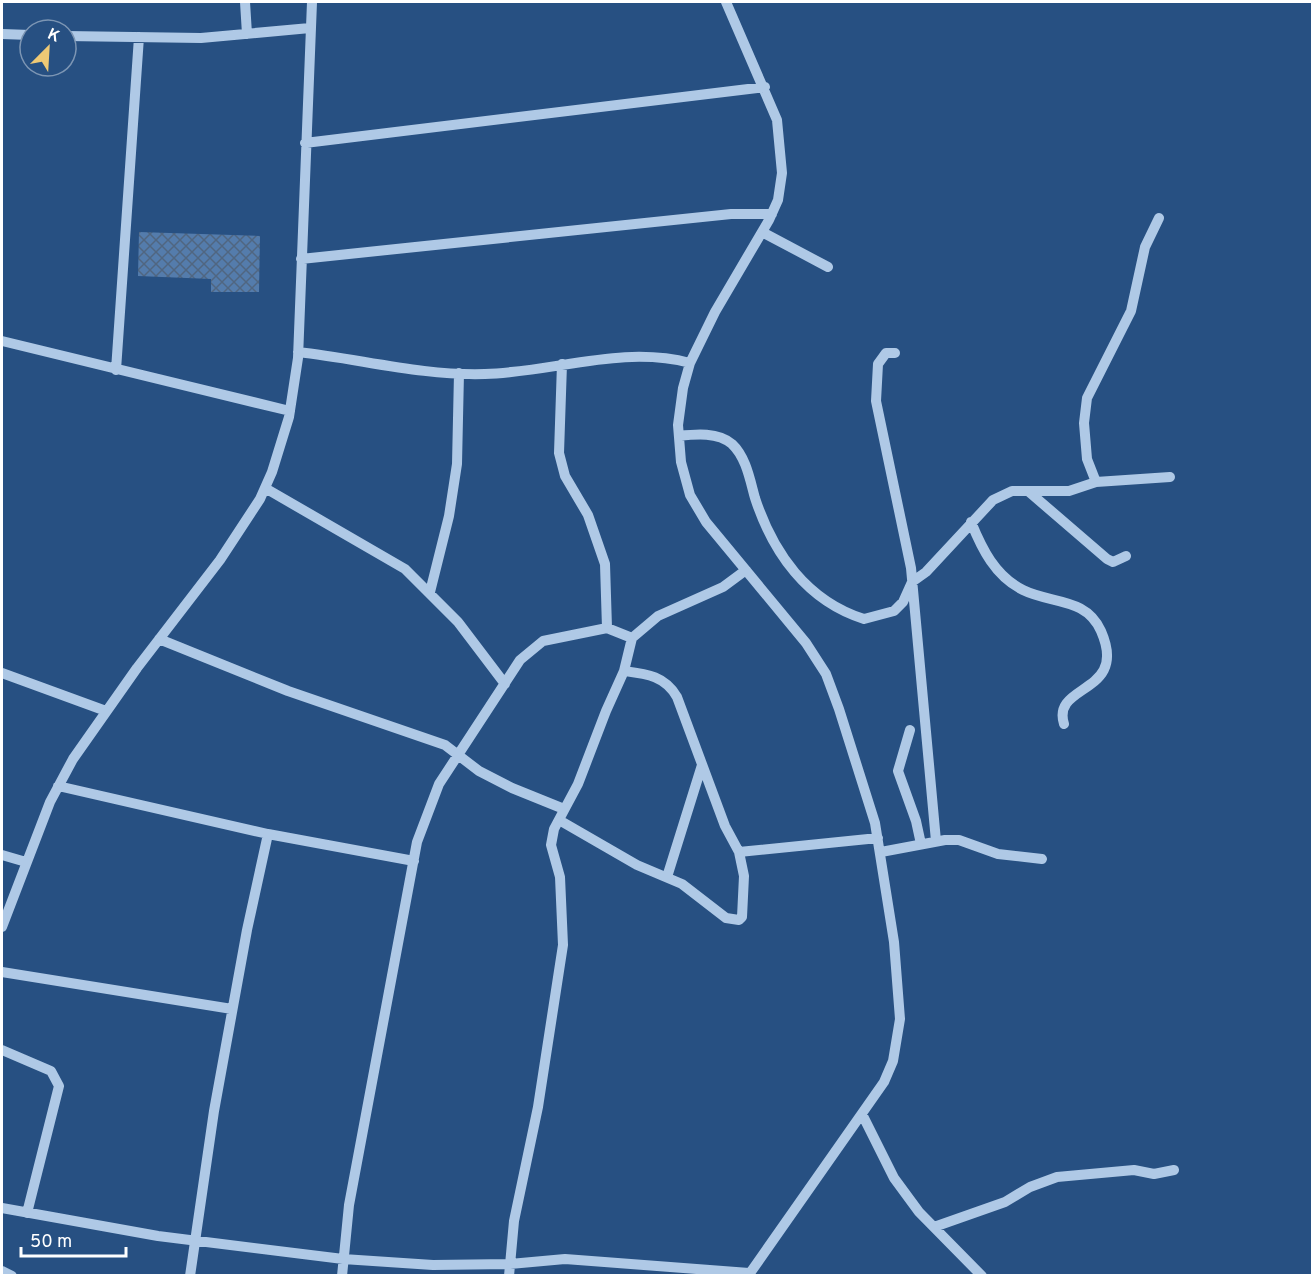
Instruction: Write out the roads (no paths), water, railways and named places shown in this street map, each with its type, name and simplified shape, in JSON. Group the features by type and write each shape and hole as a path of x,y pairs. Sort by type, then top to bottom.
{"street":[{"path":"245,2 247,34"},
{"path":"2,927 58,786 106,711 220,560 265,488 290,411 298,352 312,2"},
{"path":"2,1210 158,1236 344,1259 510,1270 565,1259 749,1274 884,1082 893,1061 900,1019 894,942 878,838 826,674 806,643 706,522 690,495 679,436 683,388 690,363 715,312 778,200 782,154 777,120 765,87 726,2"},
{"path":"78,36 201,38 310,28"},
{"path":"2,34 18,35"},
{"path":"116,370 139,37"},
{"path":"306,144 765,87"},
{"path":"301,259 731,214 772,214"},
{"path":"1096,482 1087,459 1084,423 1087,398 1131,311 1145,247 1159,218"},
{"path":"762,232 828,267"},
{"path":"2,341 290,411"},
{"path":"298,352 387,366 459,373 526,371 629,356 658,357 690,363"},
{"path":"895,353 886,353 878,364 876,401 902,521 912,582 936,841"},
{"path":"562,364 559,453 565,476 588,515 605,564 608,628"},
{"path":"430,592 449,516 457,464 459,373"},
{"path":"679,436 699,434 719,437 731,443 742,458 758,507 781,556 794,573 830,604 864,620 894,611 903,602 912,582 926,572 971,522 993,500 1012,491 1069,491 1096,482 1170,477"},
{"path":"265,488 405,569 458,622 505,684"},
{"path":"1028,492 1107,559 1113,562 1126,556"},
{"path":"971,522 981,546 996,569 1023,590 1073,603 1092,617 1101,630 1107,663 1101,676 1063,705 1060,713 1064,724"},
{"path":"510,1270 514,1221 538,1107 563,945 561,877 551,845 559,820 579,784 606,711 624,671 632,638 657,616 723,587 746,570"},
{"path":"342,1275 349,1205 414,861 426,813 439,784 520,660 543,641 608,628 632,638"},
{"path":"159,639 288,691 445,745 479,771 512,788 564,809"},
{"path":"559,820 637,865 682,884 726,918 739,920 744,905 744,876 739,852 725,826 677,697 670,686 653,675 624,671"},
{"path":"2,673 106,711"},
{"path":"910,730 898,771 916,821 921,844"},
{"path":"666,877 702,765"},
{"path":"58,786 268,834 414,861"},
{"path":"190,1275 214,1111 232,1009 268,834"},
{"path":"739,852 878,838"},
{"path":"881,852 936,841 959,840 998,854 1042,859"},
{"path":"2,855 26,862"},
{"path":"2,972 232,1009"},
{"path":"2,1050 51,1071 59,1086 27,1213"},
{"path":"862,1114 894,1178 934,1227 982,1275"},
{"path":"934,1227 971,1212 1005,1202 1030,1187 1057,1177 1134,1170 1154,1174 1174,1170"},
{"path":"625,1275 627,1264"},
{"path":"2,1271 12,1275"}]}
